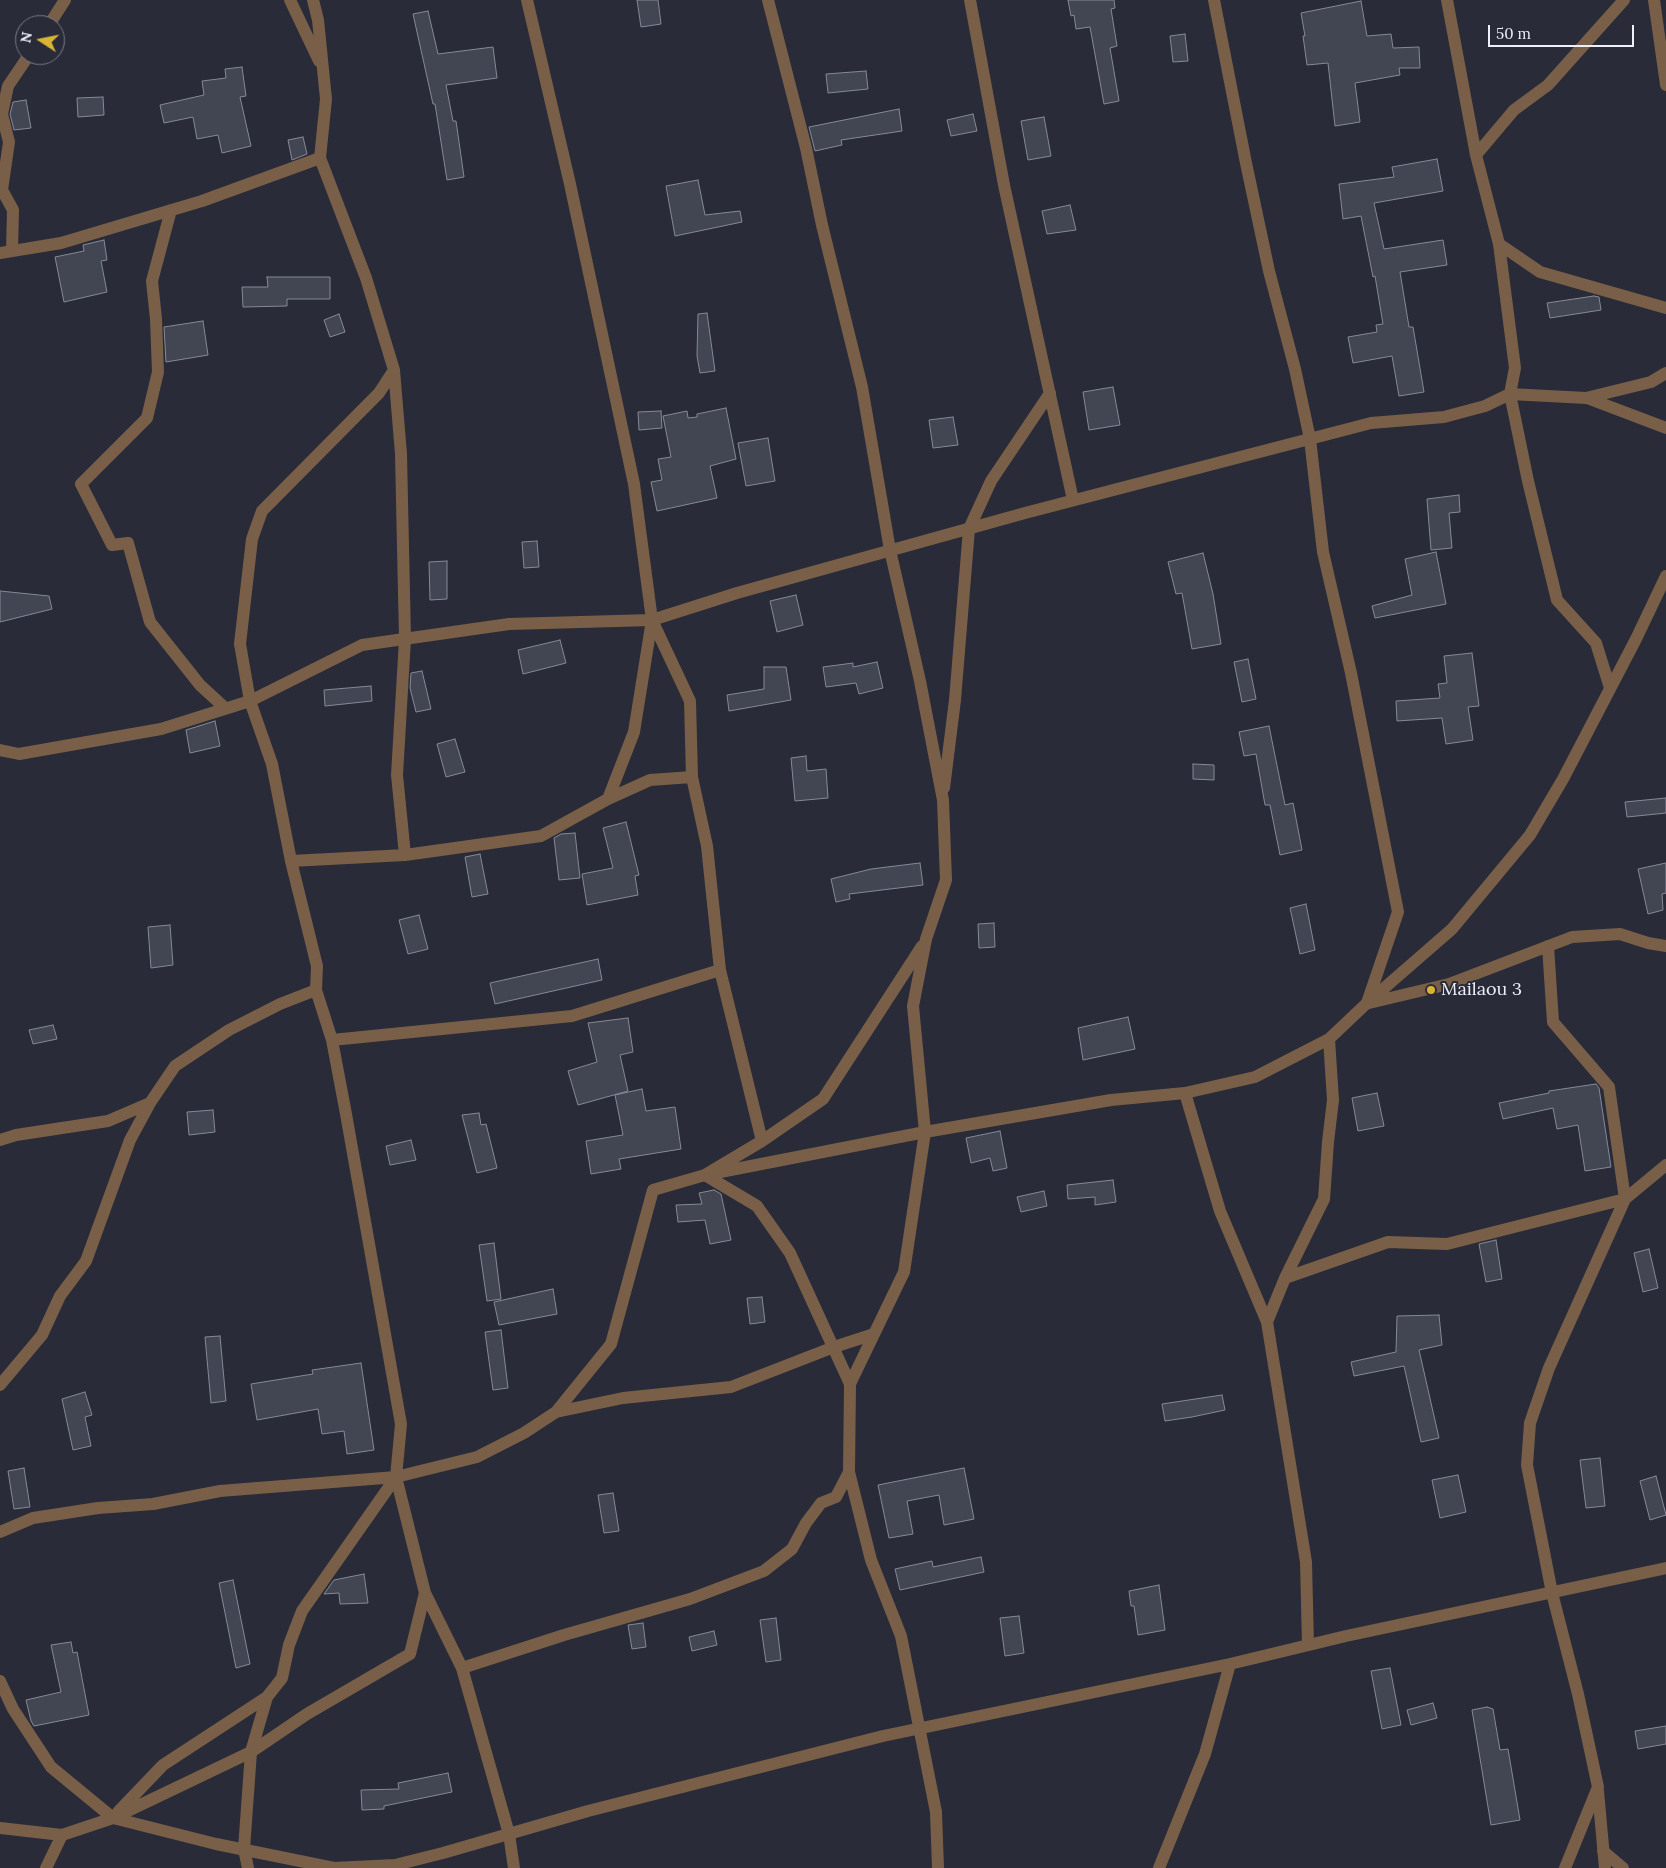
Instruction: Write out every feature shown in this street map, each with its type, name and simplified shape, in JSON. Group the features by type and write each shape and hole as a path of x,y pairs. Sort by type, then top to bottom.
{"street":[{"path":"55,15 65,0"},
{"path":"290,0 323,69"},
{"path":"313,0 318,20 326,99 320,158 366,278 394,370 400,454 405,639 398,775 405,855"},
{"path":"526,0 570,184 634,484 652,620 634,732 608,799"},
{"path":"768,0 806,148 822,225 862,387 890,550 920,681 943,800 946,880 926,939 914,1006 925,1132 904,1272 850,1384"},
{"path":"970,0 1004,185 1074,500"},
{"path":"1214,0 1269,271 1296,369 1310,439 1323,552 1351,673 1398,912 1367,1003"},
{"path":"1447,0 1476,155 1499,244 1515,368 1510,394 1528,481 1557,600 1596,644 1610,688"},
{"path":"1476,155 1514,110 1548,85 1624,0"},
{"path":"1654,0 1666,85"},
{"path":"22,65 8,86 2,114 9,142 2,190 13,210 6,252 61,243 202,201 320,158"},
{"path":"171,210 152,281 158,372 147,418 81,484 112,545 128,543 150,622 200,684 225,708"},
{"path":"1499,244 1540,272 1666,308"},
{"path":"394,370 379,393 262,511 252,539 240,644 250,702 272,764 291,861 317,966 316,990 332,1040 401,1424 396,1477 424,1592 462,1668 509,1834 514,1868"},
{"path":"0,750 19,754 161,729 225,708 250,702 362,645 509,624 652,620 737,593 890,550 1372,423 1444,417 1484,406 1510,394 1586,398 1651,382 1666,373"},
{"path":"943,800 955,700 969,529 991,481 1050,393"},
{"path":"1586,398 1666,428"},
{"path":"0,1532 33,1518 98,1508 153,1504 220,1491 396,1477 477,1457 524,1433 556,1412 611,1344 653,1190 705,1175 925,1132 1111,1100 1185,1093 1255,1077 1329,1039 1367,1003 1452,929 1530,835 1563,779 1666,576"},
{"path":"652,620 690,701 692,778 707,846 720,970 762,1142"},
{"path":"291,861 405,855 541,836 608,799 650,780 692,778"},
{"path":"1367,1003 1449,984 1572,937 1620,934 1648,943 1666,946"},
{"path":"705,1175 762,1142 822,1099 926,939"},
{"path":"1548,946 1554,1022 1609,1087 1625,1199 1549,1368 1530,1423 1527,1465 1552,1593 1578,1694 1598,1787 1605,1868"},
{"path":"332,1040 572,1016 720,970"},
{"path":"0,1385 42,1335 60,1296 86,1261 130,1140 150,1103 175,1066 199,1048 229,1030 280,1004 316,990"},
{"path":"1267,1322 1285,1278 1324,1199 1333,1100 1329,1039"},
{"path":"1185,1093 1220,1211 1267,1322 1306,1562 1308,1645"},
{"path":"0,1140 16,1135 108,1121 150,1103"},
{"path":"1285,1278 1388,1242 1446,1244 1625,1199 1666,1166"},
{"path":"705,1175 757,1206 790,1253 850,1384 849,1472 871,1560 901,1636 936,1812 938,1868"},
{"path":"556,1412 623,1398 732,1387 834,1347 874,1334"},
{"path":"462,1668 564,1635 690,1599 764,1571 792,1549 806,1523 821,1503 836,1497 849,1472"},
{"path":"113,1818 163,1765 267,1697 282,1678 289,1645 302,1611 396,1477"},
{"path":"0,1681 13,1709 51,1767 113,1818 216,1844 334,1868 395,1865 681,1787 883,1736 1230,1664 1308,1645 1666,1568"},
{"path":"0,1828 62,1835 113,1818 251,1752 321,1706 410,1654 424,1592"},
{"path":"1159,1868 1205,1754 1230,1664"},
{"path":"248,1868 244,1850 251,1752 267,1697"},
{"path":"1565,1868 1598,1787"},
{"path":"46,1868 62,1835"},
{"path":"1603,1851 1623,1868"}],"building":[{"path":"637,0 658,0 661,24 641,27"},
{"path":"1068,0 1114,0 1115,8 1111,9 1117,46 1110,48 1119,101 1104,104 1090,27 1076,29 1074,15 1071,16"},
{"path":"1361,1 1367,36 1391,34 1393,48 1419,47 1420,68 1399,68 1400,75 1355,83 1360,122 1335,126 1328,63 1307,65 1301,13"},
{"path":"428,11 438,54 493,47 497,78 446,85 453,121 456,121 464,177 447,180 435,104 433,104 413,14"},
{"path":"1185,34 1188,61 1173,62 1170,36"},
{"path":"242,67 246,96 240,97 251,146 222,153 218,135 197,139 193,117 164,123 160,105 204,95 202,81 226,78 225,69"},
{"path":"866,71 868,89 828,93 826,74"},
{"path":"103,97 104,115 78,117 77,98"},
{"path":"26,100 31,128 14,130 10,114 13,102"},
{"path":"899,109 902,131 841,140 842,145 815,151 809,127"},
{"path":"973,114 977,131 951,136 947,120"},
{"path":"1044,117 1051,156 1028,160 1021,121"},
{"path":"303,137 307,154 292,160 288,140"},
{"path":"1437,159 1443,191 1374,203 1384,249 1443,240 1447,265 1400,272 1409,327 1413,327 1424,392 1399,396 1392,356 1353,363 1348,337 1377,332 1376,325 1383,324 1375,276 1373,277 1361,216 1343,219 1339,184 1394,177 1392,167"},
{"path":"698,180 705,215 740,211 742,222 675,236 666,186"},
{"path":"1070,205 1076,230 1047,234 1042,211"},
{"path":"104,240 107,260 101,261 107,292 64,302 55,257 84,251 83,245"},
{"path":"267,277 330,277 330,299 287,299 287,306 243,307 242,287 268,287"},
{"path":"1594,296 1599,297 1601,310 1550,318 1547,303"},
{"path":"707,313 715,371 700,373 697,356 698,314"},
{"path":"339,314 345,332 330,337 324,320"},
{"path":"203,321 208,355 166,362 164,327"},
{"path":"1113,387 1120,425 1089,430 1083,392"},
{"path":"726,408 736,459 710,466 717,498 657,511 651,482 662,480 658,459 671,457 663,416 687,411 688,418 697,417 697,414"},
{"path":"661,411 662,428 639,430 638,412"},
{"path":"953,417 958,445 933,448 929,420"},
{"path":"768,438 775,481 746,486 738,443"},
{"path":"1459,495 1460,512 1449,513 1452,548 1431,550 1427,499"},
{"path":"537,541 539,567 524,568 522,542"},
{"path":"1436,552 1446,604 1375,618 1372,606 1412,595 1405,559"},
{"path":"1203,553 1213,594 1221,644 1192,649 1182,593 1176,594 1168,562"},
{"path":"447,561 447,599 430,600 429,562"},
{"path":"0,591 49,596 52,609 0,622"},
{"path":"796,595 803,625 777,632 770,601"},
{"path":"560,640 566,663 523,674 518,650"},
{"path":"1472,653 1479,706 1468,707 1473,740 1446,744 1442,718 1397,721 1396,701 1440,698 1438,684 1447,683 1444,656"},
{"path":"1248,659 1256,699 1242,702 1234,662"},
{"path":"877,662 883,688 859,694 856,683 826,687 823,667 853,663 853,667"},
{"path":"764,667 786,667 791,700 729,711 727,695 764,689"},
{"path":"422,671 431,709 416,712 410,688 411,673"},
{"path":"371,686 372,701 325,706 324,690"},
{"path":"215,721 220,746 190,753 186,730"},
{"path":"1269,726 1285,805 1293,803 1302,850 1280,855 1270,805 1265,805 1256,754 1244,756 1239,732"},
{"path":"455,739 465,772 446,777 437,744"},
{"path":"806,756 807,771 826,769 828,798 795,801 791,758"},
{"path":"1193,764 1214,765 1214,780 1193,779"},
{"path":"1666,798 1666,813 1627,817 1625,802"},
{"path":"626,822 639,875 635,876 638,895 587,905 582,874 613,868 603,828"},
{"path":"575,833 580,878 559,880 554,838 561,834"},
{"path":"480,854 488,894 472,897 465,857"},
{"path":"920,863 923,885 849,894 850,899 836,902 831,879 871,869"},
{"path":"1666,863 1666,893 1662,894 1663,910 1648,914 1638,869"},
{"path":"1306,904 1315,950 1300,954 1290,908"},
{"path":"419,915 428,949 408,954 399,920"},
{"path":"994,923 995,947 979,948 978,924"},
{"path":"170,925 173,965 151,968 148,927"},
{"path":"598,959 602,980 495,1004 490,983"},
{"path":"1128,1017 1135,1049 1083,1060 1078,1028"},
{"path":"628,1018 633,1052 620,1055 628,1091 578,1105 568,1071 597,1062 588,1023"},
{"path":"53,1025 57,1039 33,1044 29,1030"},
{"path":"1596,1084 1599,1088 1611,1167 1585,1171 1578,1125 1557,1129 1553,1108 1503,1119 1499,1103 1549,1093 1549,1091"},
{"path":"642,1089 646,1111 675,1107 681,1149 619,1159 621,1169 591,1174 586,1141 623,1135 615,1095"},
{"path":"1377,1093 1384,1126 1358,1131 1352,1098"},
{"path":"213,1110 215,1132 189,1135 187,1112"},
{"path":"479,1113 481,1125 486,1124 497,1168 477,1173 462,1115"},
{"path":"1000,1131 1007,1168 993,1171 990,1158 971,1163 966,1138"},
{"path":"411,1140 416,1160 390,1165 386,1146"},
{"path":"1113,1180 1116,1202 1095,1205 1095,1197 1068,1199 1067,1185"},
{"path":"714,1190 721,1194 731,1240 710,1244 705,1220 678,1222 676,1205 702,1204 699,1193"},
{"path":"1044,1191 1047,1206 1021,1212 1017,1197"},
{"path":"1496,1240 1502,1279 1486,1282 1479,1244"},
{"path":"494,1243 501,1299 487,1301 479,1245"},
{"path":"1649,1249 1658,1288 1643,1292 1634,1253"},
{"path":"553,1289 557,1314 499,1325 494,1302"},
{"path":"762,1297 765,1322 750,1324 747,1298"},
{"path":"1439,1315 1442,1345 1419,1350 1439,1438 1421,1442 1404,1366 1354,1376 1351,1362 1396,1352 1397,1316"},
{"path":"501,1330 508,1388 493,1390 485,1332"},
{"path":"220,1336 226,1401 211,1403 205,1337"},
{"path":"361,1363 374,1450 347,1454 344,1431 322,1434 318,1409 257,1420 251,1384 313,1374 312,1370"},
{"path":"85,1392 92,1415 85,1417 91,1446 73,1450 62,1399"},
{"path":"1222,1395 1225,1410 1165,1421 1162,1404"},
{"path":"1600,1458 1605,1506 1586,1508 1580,1460"},
{"path":"24,1468 30,1507 14,1509 8,1471"},
{"path":"964,1468 974,1519 944,1525 939,1495 907,1501 913,1534 889,1538 878,1485"},
{"path":"1458,1475 1466,1512 1440,1518 1432,1480"},
{"path":"1656,1476 1666,1515 1650,1520 1640,1481"},
{"path":"613,1493 619,1531 604,1533 598,1495"},
{"path":"981,1557 984,1572 900,1590 895,1569 932,1561 933,1567"},
{"path":"364,1574 368,1603 340,1604 339,1593 324,1594 334,1580"},
{"path":"233,1580 250,1664 236,1668 219,1583"},
{"path":"1159,1585 1165,1630 1138,1635 1134,1606 1131,1606 1129,1591"},
{"path":"1019,1616 1024,1653 1005,1656 1000,1618"},
{"path":"776,1618 781,1660 766,1662 760,1620"},
{"path":"643,1623 646,1647 632,1649 628,1625"},
{"path":"714,1631 717,1645 692,1651 689,1637"},
{"path":"71,1642 73,1653 77,1652 89,1715 34,1726 26,1700 61,1692 51,1645"},
{"path":"1390,1668 1401,1725 1382,1729 1371,1671"},
{"path":"1433,1703 1437,1718 1411,1725 1407,1710"},
{"path":"1487,1707 1493,1709 1500,1750 1508,1749 1520,1820 1491,1825 1472,1710"},
{"path":"1666,1726 1666,1744 1638,1749 1635,1731"},
{"path":"448,1773 452,1792 384,1806 384,1809 362,1810 361,1790 399,1789 398,1783"}],"place":[{"name":"Mailaou 3","path":"1431,990"}]}
